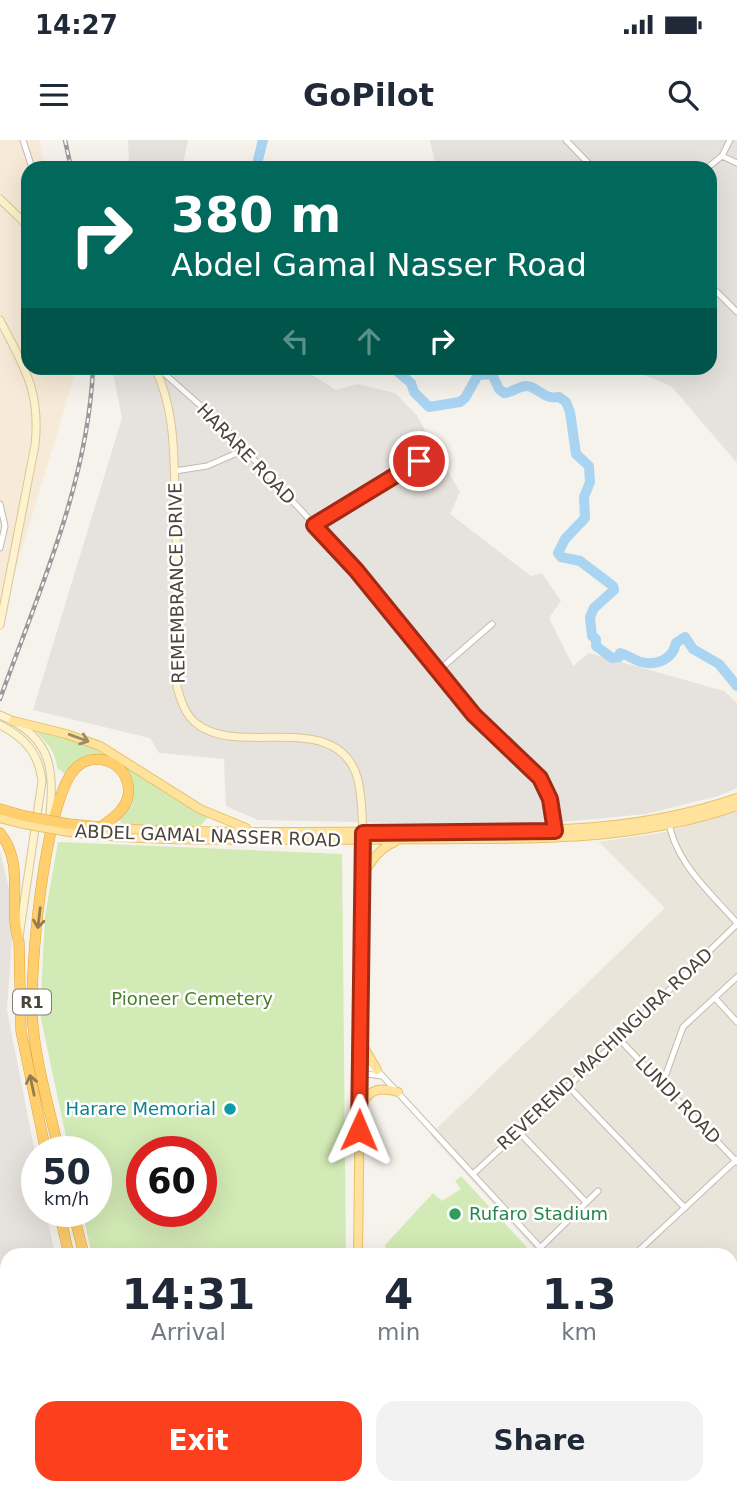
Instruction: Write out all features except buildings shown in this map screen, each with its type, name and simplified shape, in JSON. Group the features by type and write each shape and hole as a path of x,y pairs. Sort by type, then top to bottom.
{"highway":[{"path":"46,850 69,778 80,764 98,758 118,766 127,781 128,791 123,807 101,827"},
{"name":"ABDEL GAMAL NASSER ROAD","path":"0,809 23,820 68,828 101,827"},
{"path":"0,833 10,849 15,865 15,929 19,942"},
{"name":"R1","path":"46,850 32,1008 36,1047 55,1136"},
{"name":"R1","path":"19,942 22,1031 43,1136"},
{"path":"63,1227 67,1248"},
{"path":"77,1227 82,1248"}],"main road":[{"path":"13,721 66,734 100,746 200,809 253,831"},
{"path":"668,821 737,798"},
{"path":"668,821 737,806"},
{"name":"ABDEL GAMAL NASSER ROAD","path":"0,818 23,820"},
{"name":"ABDEL GAMAL NASSER ROAD","path":"101,827 162,831 253,831 401,840 625,833 668,821"},
{"name":"ABDEL GAMAL NASSER ROAD","path":"68,828 160,838 555,835"},
{"name":"REMEMBRANCE DRIVE","path":"358,1248 363,837"},
{"path":"364,873 374,857 386,846 401,840"},
{"path":"361,1041 380,1074"},
{"path":"359,1109 365,1097 374,1090 385,1088 398,1092"}],"street":[{"path":"23,140 30,161"},
{"path":"566,140 586,161"},
{"path":"716,161 722,156 730,140"},
{"path":"722,156 737,163"},
{"path":"0,200 21,220"},
{"path":"717,292 737,312"},
{"path":"0,320 21,360"},
{"path":"0,625 38,421 33,388 27,375"},
{"name":"REMEMBRANCE DRIVE","path":"159,375 168,402 175,471 177,687 184,710 195,724 221,737 309,738 336,749 351,764 358,778 363,837"},
{"name":"HARARE ROAD","path":"165,375 219,422 356,570 474,715 542,781 550,799 555,835"},
{"path":"175,471 207,466 244,450"},
{"path":"314,525 419,461"},
{"path":"0,504 5,527 0,548"},
{"path":"439,670 492,624"},
{"name":"R1","path":"1,716 13,721 38,742 51,768 46,850"},
{"name":"R1","path":"0,725 12,731 30,747 40,765 42,780 19,942"},
{"path":"668,821 681,859 737,923"},
{"name":"REVEREND MACHINGURA ROAD","path":"473,1174 619,1039 737,923"},
{"path":"662,1085 683,1027 737,977"},
{"path":"715,998 737,1022"},
{"name":"LUNDI ROAD","path":"619,1039 736,1161"},
{"path":"360,1069 380,1074 540,1248 598,1192"},
{"path":"568,1086 685,1208"},
{"path":"518,1131 586,1202"},
{"path":"642,1248 736,1161"}],"shaded area":[{"path":"0,140 39,140 44,161 21,161 21,375 75,375 0,621"},
{"path":"128,140 188,140 184,161 129,161"},
{"path":"430,140 737,140 737,463 671,386 644,375 717,375 717,161 434,161"},
{"path":"113,375 312,375 336,390 357,384 395,393 416,414 460,492 450,514 531,576 542,573 561,601 549,618 573,666 589,653 724,691 737,703 737,788 718,796 646,814 573,821 501,825 258,820 226,806 224,759 159,753 150,738 33,710 122,418"},
{"path":"737,811 737,1248 534,1248 430,1135 665,908 599,842 665,832"},
{"path":"0,851 14,909 7,1010 32,1136 21,1136 21,1227 49,1227 54,1248 0,1248"}],"green space":[{"path":"30,726 100,749 208,817 200,826 123,824 118,819 132,805 132,782 123,765 101,756 66,775 57,768 48,745"},
{"name":"Pioneer Cemetery","path":"58,842 342,854 346,1248 90,1248 86,1227 112,1227 112,1136 66,1136 40,1014 45,916"},
{"name":"Rufaro Stadium","path":"461,1176 528,1248 386,1248 385,1245 433,1193 442,1201 461,1189 455,1181"}],"waterway":[{"path":"258,161 263,140"},
{"path":"401,375 429,407 460,402 478,375"},
{"path":"492,375 504,393 523,386 530,387 544,395 559,397 566,402 570,412 576,454 589,466 590,482 584,497 585,518 565,539 558,553 561,557 580,561 613,586 614,590 594,608 590,617 596,646 612,658 619,657 620,653 641,662 653,663 668,657 676,643 685,637 693,649 719,664 737,686"}],"railway":[{"path":"65,140 70,161"},
{"path":"0,699 72,495 82,453 92,375"}],"place":[{"name":"Harare Memorial","path":"230,1109"},
{"name":"Rufaro Stadium","path":"455,1214"}],"route":[{"path":"359,1130 363,833 555,831 550,799 540,778 474,715 356,570 314,525 419,461"}]}
